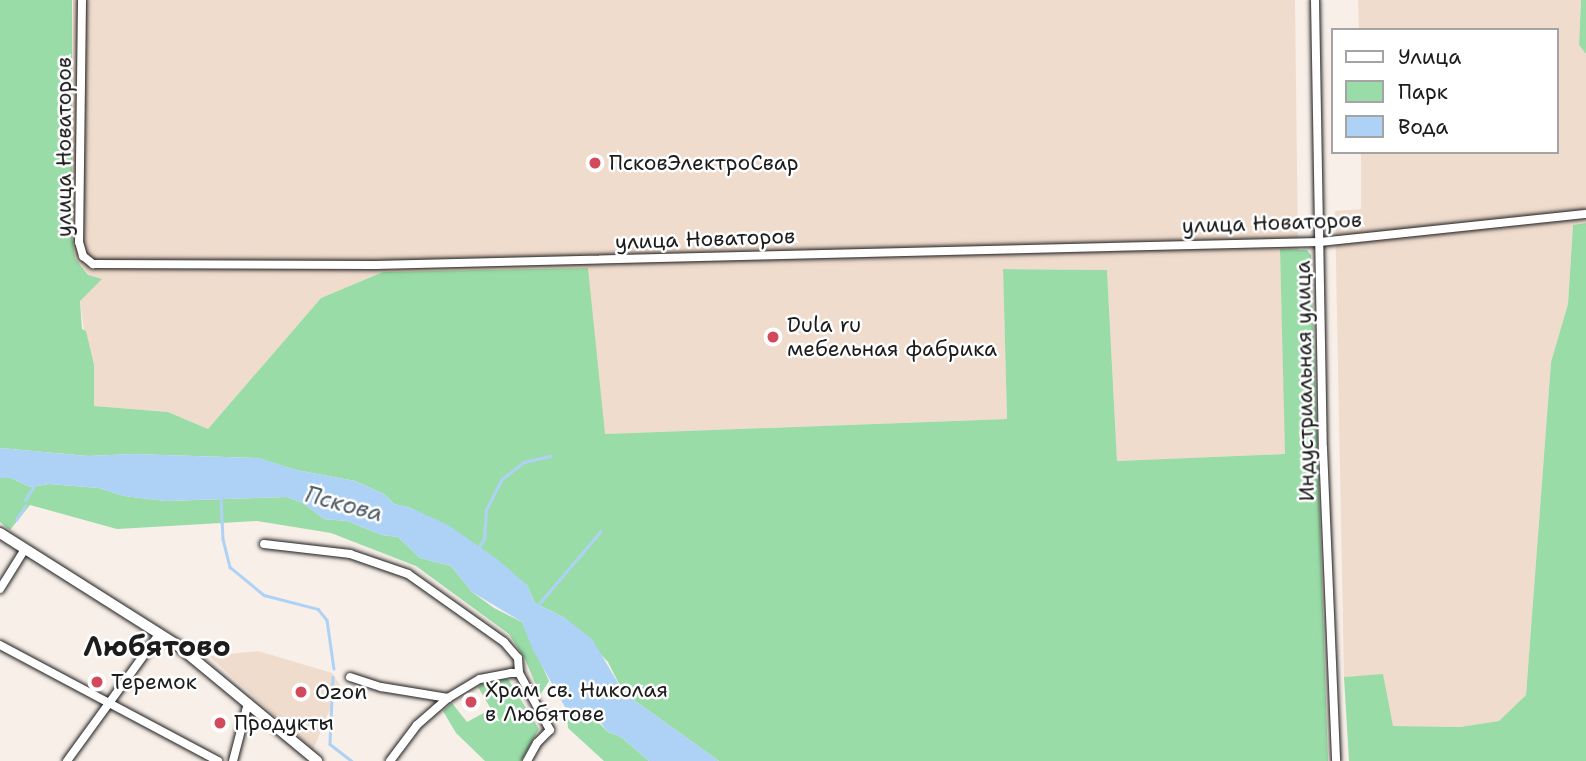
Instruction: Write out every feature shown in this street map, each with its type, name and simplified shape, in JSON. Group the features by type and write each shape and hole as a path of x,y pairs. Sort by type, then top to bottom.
{"main road":[{"path":"0,533 160,633 212,671 317,761"}],"street":[{"name":"улица Новаторов","path":"82,0 79,242 83,257 93,264 375,265 1319,242 1586,214"},
{"name":"Индустриальная улица","path":"1315,0 1323,448 1336,761"},
{"path":"264,544 350,554 408,574 505,642 518,658 519,673 550,730 537,743 527,761"},
{"path":"0,589 25,549"},
{"path":"66,761 160,633"},
{"path":"0,645 218,761"},
{"path":"390,761 417,725 448,698 490,676 519,673"},
{"path":"350,677 382,687 448,698"},
{"path":"233,761 248,703"}],"shaded area":[{"path":"73,0 1295,0 1298,250 1280,250 1286,454 1117,461 1107,270 1003,269 1007,419 605,434 383,272 321,298 208,429 168,412 94,406 80,300 88,275 75,257 72,235"},
{"path":"1358,0 1581,0 1579,45 1586,54 1586,223 1573,225 1568,304 1551,362 1526,695 1499,721 1460,727 1392,726 1383,675 1344,677 1335,211 1361,209 1361,154 1558,154 1558,28 1359,28"},
{"path":"258,651 332,673 340,685 313,750 209,656"}],"green space":[{"path":"0,0 72,0 72,235 75,258 88,275 102,279 80,301 82,329 86,331 94,365 94,406 168,412 208,429 321,298 383,272 588,268 605,434 1007,419 1003,269 1107,270 1117,461 1285,454 1280,249 1307,250 1311,255 1328,761 719,761 631,698 621,688 608,662 565,618 535,603 527,585 411,508 394,504 384,494 355,481 296,470 258,458 133,454 88,456 0,448"},
{"path":"1581,0 1586,0 1586,54 1579,45"},
{"path":"1586,223 1586,761 1349,761 1344,677 1383,674 1393,726 1460,727 1499,721 1526,695 1551,362 1568,304 1573,225"},
{"path":"0,478 11,478 30,487 49,484 99,488 124,496 166,501 287,497 303,503 324,519 347,521 382,535 398,537 420,558 451,566 472,592 494,608 522,622 549,681 540,695 525,659 509,634 416,566 331,533 257,521 117,529 30,505 10,530 0,522"},
{"path":"508,679 539,729 521,761 485,761 456,733 443,711 452,703 467,722 491,709 478,687 489,680"},
{"path":"578,713 593,717 608,732 621,737 649,761 604,761 568,728 567,715"}],"water":[{"name":"Пскова","path":"0,448 88,456 133,454 259,458 296,470 355,481 384,494 394,504 411,508 448,525 497,559 527,585 535,603 565,618 592,639 621,688 631,698 719,761 649,761 621,737 608,732 594,715 579,711 570,716 532,648 522,622 472,592 451,566 420,558 398,537 382,535 347,521 324,519 303,503 287,497 166,501 124,496 99,488 49,484 30,487 11,478 0,478"}],"waterway":[{"path":"478,548 484,539 486,510 502,479 524,462 550,456"},
{"path":"25,500 34,486"},
{"path":"221,498 223,539 230,567 264,595 318,609 327,620 334,669"},
{"path":"16,520 25,506"},
{"path":"536,607 600,532"},
{"path":"333,677 330,744 352,761"}],"place":[{"name":"ПсковЭлектроСвар","path":"595,163"},
{"name":"Dula ru мебельная фабрика","path":"773,337"},
{"name":"Теремок","path":"97,682"},
{"name":"Ozon","path":"301,692"},
{"name":"Храм св. Николая в Любятове","path":"471,702"},
{"name":"Продукты","path":"220,723"}],"district":[{"name":"Любятово","path":"157,646"}]}
